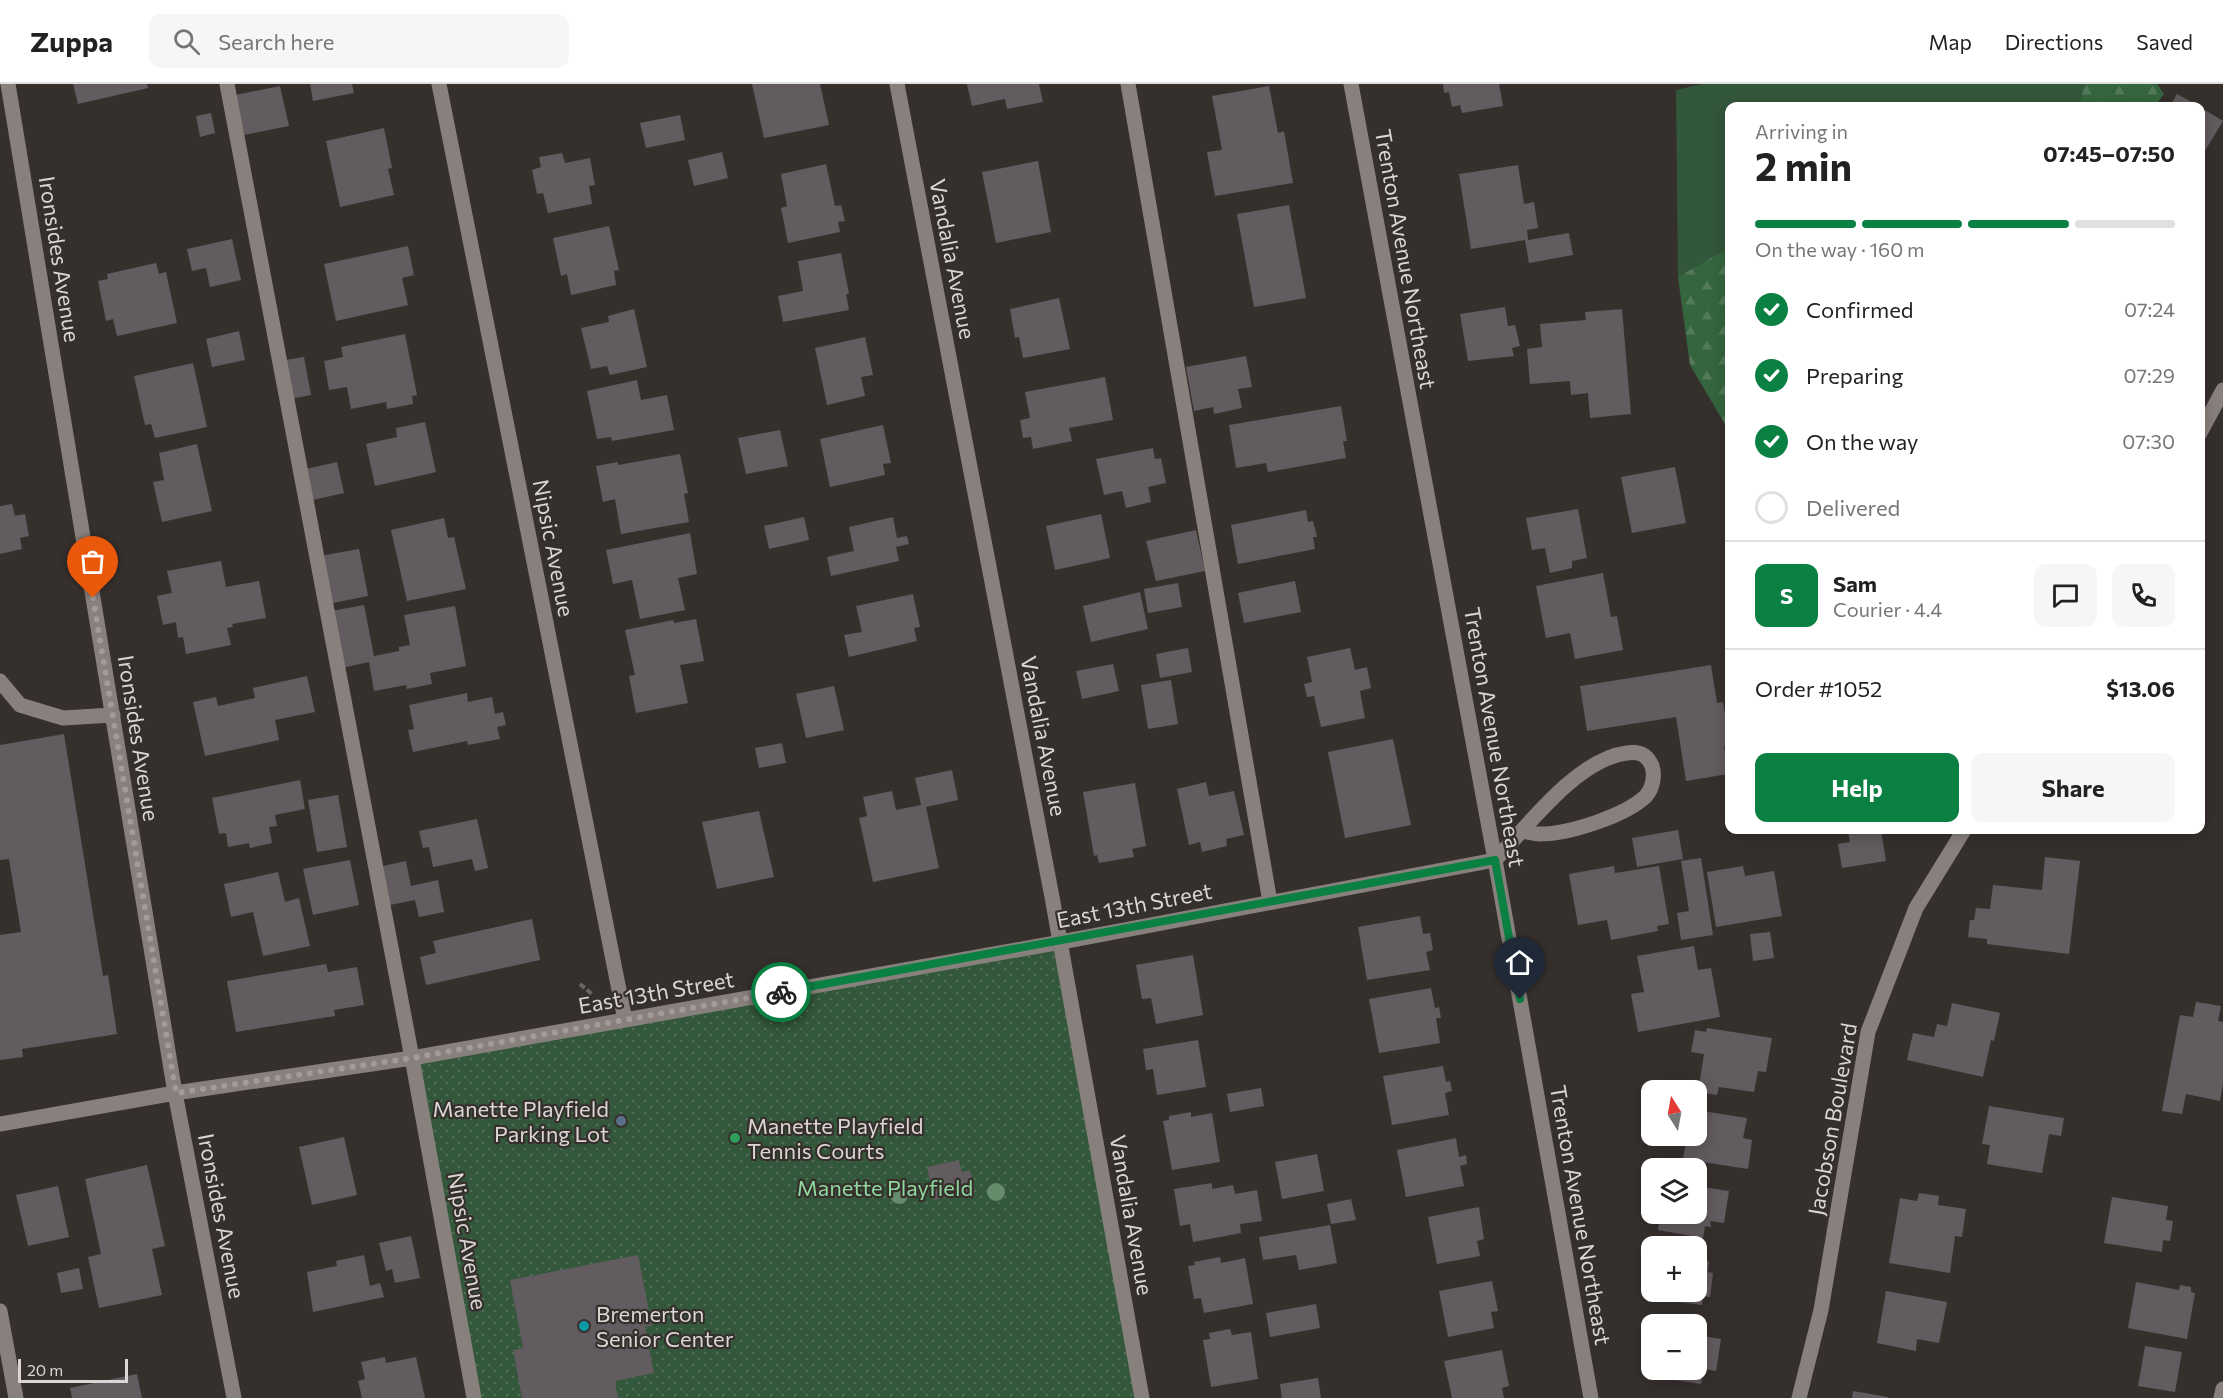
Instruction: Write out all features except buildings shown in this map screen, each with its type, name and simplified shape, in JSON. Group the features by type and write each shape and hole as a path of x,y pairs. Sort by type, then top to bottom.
{"street":[{"name":"Ironsides Avenue","path":"8,84 176,1093 234,1398"},
{"name":"Nipsic Avenue","path":"227,84 412,1058 474,1398"},
{"name":"Nipsic Avenue","path":"439,84 625,1020"},
{"name":"Vandalia Avenue","path":"897,84 1060,942 1142,1398"},
{"path":"1128,84 1270,902"},
{"name":"Trenton Avenue Northeast","path":"1351,84 1495,860 1591,1398"},
{"path":"2205,424 2223,390"},
{"path":"0,681 20,705 63,718 113,715"},
{"path":"1495,860 1522,831 1569,782 1594,764 1620,754 1637,752 1648,758 1653,768 1653,781 1648,794 1634,805 1602,819 1566,830 1539,834 1522,831"},
{"name":"Jacobson Boulevard","path":"1799,1398 1821,1310 1868,1032 1916,908 1962,834"},
{"name":"East 13th Street","path":"0,1124 176,1093 412,1058 1060,942 1495,860"},
{"path":"0,1311 16,1398"},
{"path":"2221,1398 2223,1389"}],"green space":[{"path":"1702,84 2085,84 2079,102 1725,102 1725,249 1678,277 1676,90"},
{"path":"2085,84 2157,84 2164,94 2158,102 2079,102"},
{"path":"1725,249 1725,424 1690,365 1678,277"},
{"name":"Manette Playfield","path":"1061,942 1142,1398 474,1398 412,1058"}],"way so far":[{"path":"93,598 176,1093 412,1058 781,992"}],"place":[{"name":"Manette Playfield Parking Lot","path":"621,1121"},
{"name":"Manette Playfield Tennis Courts","path":"735,1138"},
{"name":"Bremerton Senior Center","path":"584,1326"}],"route":[{"path":"781,992 1495,860 1520,999"}]}
